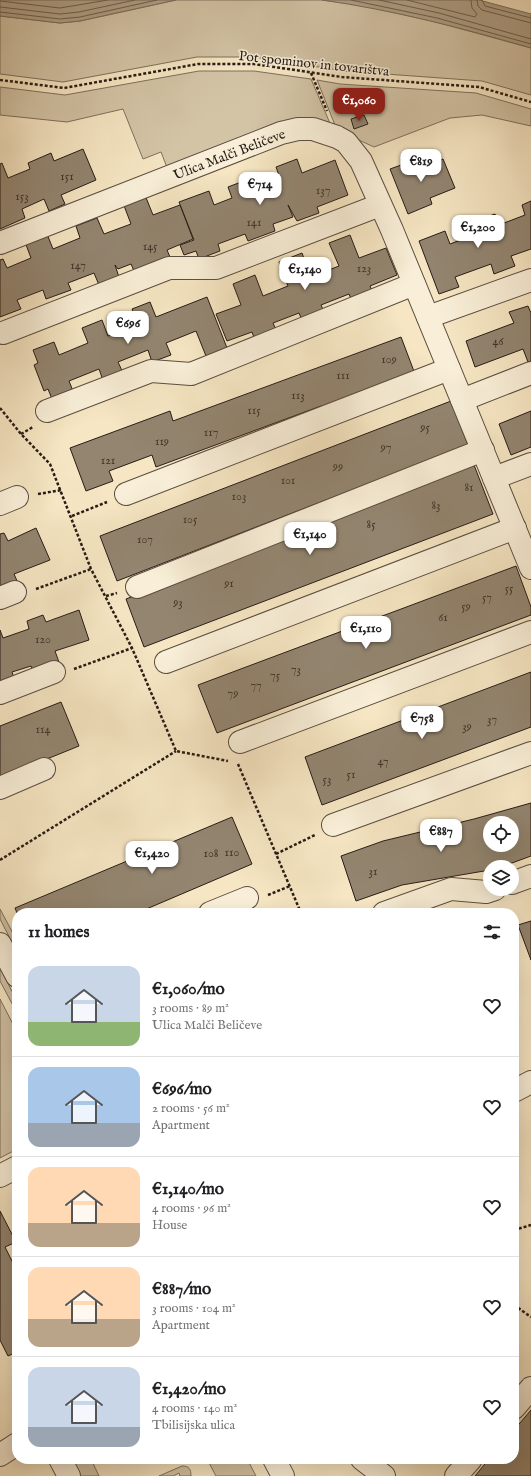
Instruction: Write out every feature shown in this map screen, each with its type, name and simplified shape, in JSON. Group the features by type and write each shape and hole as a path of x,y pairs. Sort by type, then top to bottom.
{"street":[{"name":"Ulica Malči Beličeve","path":"0,243 281,133 298,129 313,129 337,137 346,142 361,161 428,317 531,568"},
{"path":"3,333 169,268 216,268 380,206"},
{"path":"428,317 531,280"},
{"path":"46,411 151,371 191,374 414,284"},
{"path":"126,494 449,369"},
{"path":"462,400 531,374"},
{"path":"137,587 483,450"},
{"path":"494,478 531,464"},
{"path":"166,662 515,528"},
{"path":"240,742 531,632"},
{"path":"0,693 54,672"},
{"path":"333,826 531,753"},
{"path":"0,788 44,769"},
{"path":"519,880 531,876"},
{"path":"398,908 451,889 483,892"},
{"path":"222,908 247,898"},
{"path":"0,944 12,967"},
{"path":"519,1088 531,1082"},
{"path":"0,1176 12,1170"},
{"path":"519,1402 531,1388"},
{"path":"0,1455 12,1447"},
{"path":"63,1464 69,1476"},
{"path":"277,1464 283,1476"},
{"path":"368,1464 384,1476"},
{"path":"456,1476 467,1464"}],"path":[{"name":"Pot spominov in tovarištva","path":"0,80 64,88 198,64 254,64 342,77 479,87 531,102"},
{"path":"311,72 337,137"},
{"path":"72,516 126,494"},
{"path":"8,595 24,593 92,569"},
{"path":"54,672 62,673 132,648"},
{"path":"0,860 176,751"},
{"path":"276,854 333,826"},
{"path":"519,1229 531,1225"},
{"path":"519,1309 531,1317"}],"shaded area":[{"path":"176,0 322,0 365,6 436,22 531,48 531,95 482,81 344,71 254,57 197,57 63,82 0,74 0,16 60,23 80,21"},
{"path":"199,71 254,71 311,79 332,128 168,170 161,152 143,159 123,109 67,122 0,115 0,87 65,95"},
{"path":"317,80 340,84 476,93 531,109 531,126 482,115 450,118 374,147 337,130"},
{"path":"0,909 12,932 12,942 0,919"},
{"path":"0,968 12,991 12,1004 0,981"},
{"path":"0,999 12,1022 12,1152 0,1158"},
{"path":"73,1464 93,1464 99,1476 79,1476"},
{"path":"210,1464 250,1464 256,1476 216,1476"},
{"path":"182,1466 189,1468 191,1471 191,1476 180,1476 179,1473 173,1476 159,1476"}],"water":[{"path":"0,0 176,0 80,21 60,23 0,16"},
{"path":"322,0 479,0 531,14 531,48 427,20"}],"building":[{"path":"364,115 368,124 354,129 351,119"},
{"path":"83,149 96,180 61,195 65,204 49,211 44,199 22,209 25,218 0,229 0,164 2,163 8,178 30,169 28,163 51,153 54,161"},
{"path":"297,159 302,173 335,160 348,195 317,207 319,213 297,221 288,205 293,217 273,224 275,231 248,241 245,234 218,244 220,251 199,259 196,251 184,255 180,245 194,240 179,202 209,191 214,205 232,198 228,187 249,179 254,191 281,181 276,167"},
{"path":"443,159 455,188 430,198 432,204 408,214 390,169 415,160 418,168"},
{"path":"145,195 153,215 180,205 193,239 167,250 170,257 149,265 135,273 131,264 118,269 115,265 119,277 99,285 94,273 68,283 71,290 46,299 43,290 17,300 21,309 0,317 0,260 3,259 7,268 31,258 25,242 47,234 53,249 80,238 76,226 97,218 104,234 131,224 123,203"},
{"path":"531,201 531,249 511,256 515,266 494,274 491,264 455,277 459,287 439,294 419,241 445,231 450,244 479,233 475,221 495,214 499,225 525,215 522,205"},
{"path":"350,235 359,258 386,248 397,275 370,286 374,296 353,304 349,294 321,305 325,314 303,323 299,313 273,323 277,332 255,340 252,332 227,341 216,314 241,305 233,284 255,275 263,296 288,286 279,262 302,253 311,277 339,266 329,243"},
{"path":"207,297 229,353 208,361 196,331 166,343 171,355 152,362 148,350 118,362 124,375 104,383 99,369 69,381 73,391 52,399 48,389 44,391 34,365 38,363 33,350 54,342 59,355 88,343 82,328 102,320 108,336 138,324 132,309 150,302 156,317"},
{"path":"528,306 531,313 531,361 528,362 523,349 475,367 466,341 514,323 509,312"},
{"path":"401,337 415,374 322,409 321,406 156,467 152,455 109,471 113,481 86,491 70,448 170,411 173,421"},
{"path":"451,401 468,445 117,581 100,536"},
{"path":"531,411 531,447 511,455 499,424"},
{"path":"474,465 493,514 144,647 126,599"},
{"path":"36,528 50,560 14,574 18,583 0,586 0,534 4,533 8,541"},
{"path":"516,566 531,607 531,615 217,733 198,685"},
{"path":"79,610 89,640 55,651 60,665 34,674 31,666 12,672 15,681 0,686 0,630 3,638 29,629 27,621 43,615 46,622"},
{"path":"531,672 531,727 322,805 305,757"},
{"path":"61,702 79,746 0,778 0,726"},
{"path":"531,803 531,856 519,860 483,860 483,871 402,885 356,901 341,856 383,841 483,816 483,852 519,852 519,816 485,816"},
{"path":"232,817 252,864 149,908 15,908"},
{"path":"531,921 531,960 519,928 519,925"},
{"path":"0,1211 12,1234 12,1244 5,1247 12,1261 12,1354 8,1356 0,1340"},
{"path":"531,1410 531,1476 475,1476 485,1464 519,1464 519,1424"}]}
